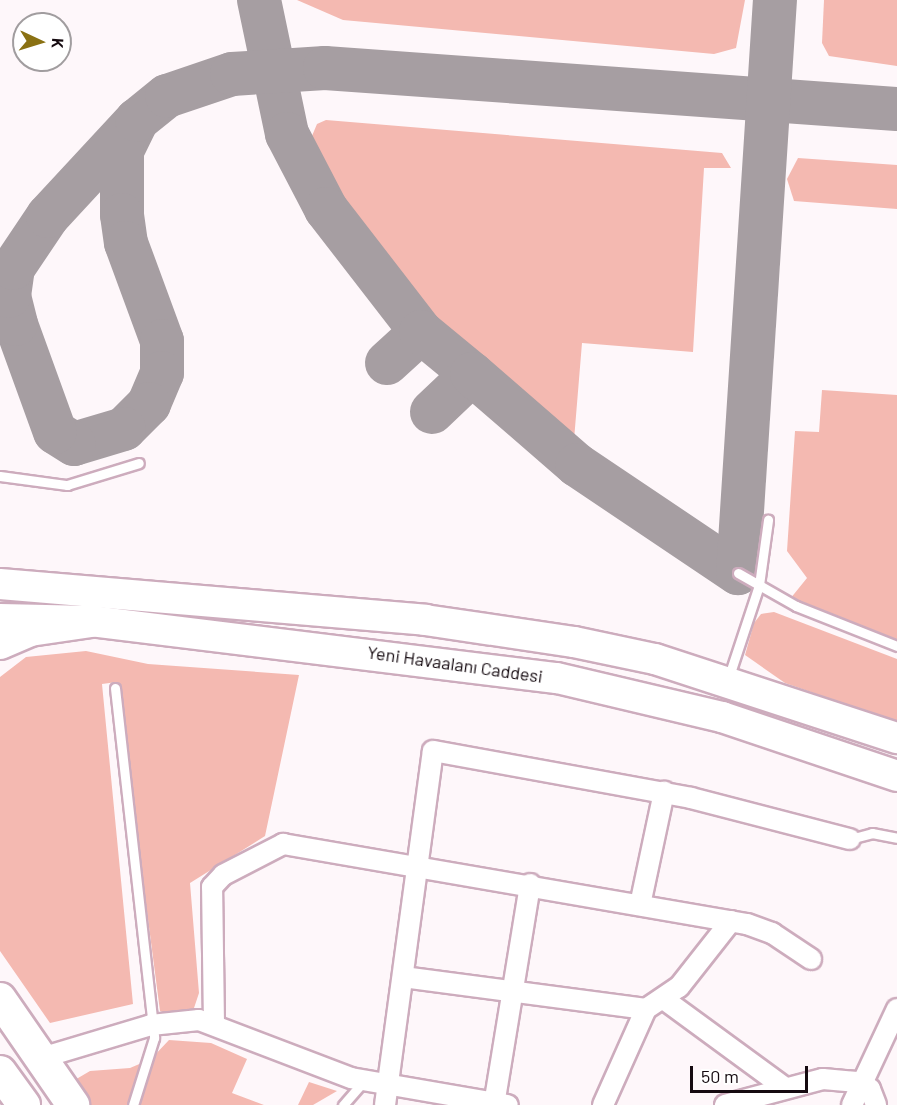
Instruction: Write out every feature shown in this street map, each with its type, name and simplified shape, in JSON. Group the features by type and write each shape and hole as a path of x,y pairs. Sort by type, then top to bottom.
{"highway":[{"path":"0,643 30,630 91,621"},
{"path":"0,999 73,1105"},
{"path":"0,1034 49,1105"},
{"path":"0,1072 24,1105"}],"main road":[{"name":"Yeni Havaalanı Caddesi","path":"0,584 470,626 655,659 897,738"},
{"name":"Yeni Havaalanı Caddesi","path":"0,619 91,621 557,678 722,717 897,776"}],"street":[{"path":"385,1105 433,751 664,792 850,839"},
{"path":"640,905 664,792"},
{"path":"213,1025 210,904 212,887 223,874 283,844 418,863 731,921 772,933 811,959"},
{"path":"41,1058 151,1025 199,1020 364,1080 499,1104 512,991 530,884"},
{"path":"403,977 646,1009 665,1000 731,921"},
{"path":"665,1000 784,1087"},
{"path":"603,1105 646,1009"},
{"path":"852,1105 860,1082 897,1009"},
{"path":"725,1105 784,1087 823,1079 860,1082"},
{"path":"860,1082 876,1105"}],"lane":[{"path":"0,476 67,485 139,463"},
{"path":"727,681 759,585 768,519"},
{"path":"738,573 759,585 897,646"},
{"path":"115,688 154,1038 133,1105"},
{"path":"850,839 872,833 897,838"},
{"path":"343,1105 364,1080"}],"shaded area":[{"path":"297,0 745,0 736,48 714,54 343,20"},
{"path":"824,0 897,0 897,66 829,56 822,43"},
{"path":"326,120 722,153 731,168 704,168 693,352 582,343 573,452 452,340 374,251 316,171 309,143 317,124"},
{"path":"798,158 897,165 897,209 794,201 787,179"},
{"path":"822,390 897,395 897,641 790,599 807,578 787,551 795,431 819,432"},
{"path":"774,612 897,659 897,722 785,683 745,655 754,623 761,614"},
{"path":"86,651 148,664 299,675 265,836 190,883 199,993 192,1014 178,1018 160,1011 117,682 102,684 133,1004 50,1023 0,951 0,677 26,657"},
{"path":"169,1040 211,1043 247,1059 232,1093 264,1105 90,1105 73,1081 90,1071 130,1068 151,1059"},
{"path":"309,1082 337,1091 313,1105 298,1105"}],"taxiway":[{"path":"259,0 287,134 326,209 421,332"},
{"path":"432,412 472,374 577,465 738,573 775,0"},
{"path":"137,120 122,151 122,215 126,243 162,341 162,373 149,404 124,429 74,444 55,432 16,324 9,296 13,268 48,216 137,120 167,96 232,74 325,68 897,109"},
{"path":"387,363 421,332 472,374"}]}
